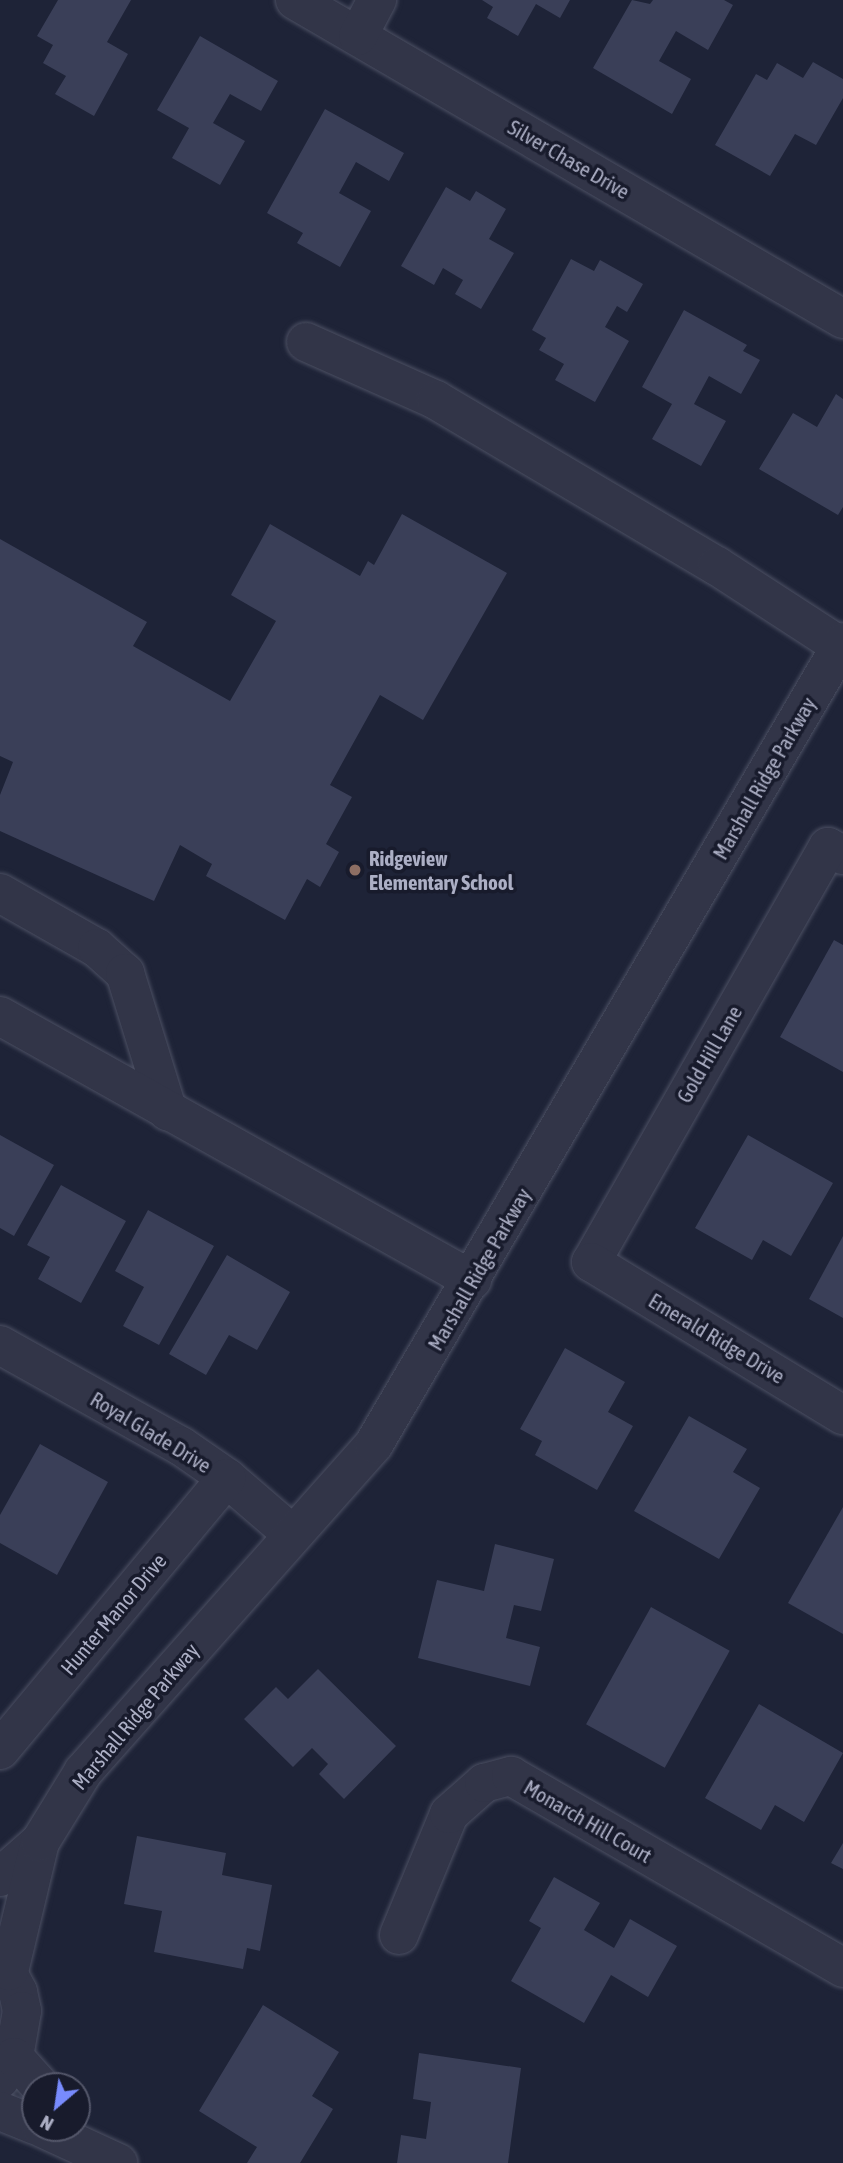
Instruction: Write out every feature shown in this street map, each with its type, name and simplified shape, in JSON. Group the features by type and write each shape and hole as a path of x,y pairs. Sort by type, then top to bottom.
{"street":[{"name":"Silver Chase Drive","path":"295,0 843,319"},
{"path":"358,36 377,0"},
{"path":"306,342 436,400 717,566 842,644"},
{"name":"Marshall Ridge Parkway","path":"4,1965 40,1842 83,1772 374,1444 842,644"},
{"name":"Gold Hill Lane","path":"591,1262 835,851"},
{"path":"0,893 97,948 125,973 168,1112"},
{"path":"0,1016 472,1280"},
{"name":"Emerald Ridge Drive","path":"591,1262 843,1415"},
{"name":"Royal Glade Drive","path":"0,1345 181,1446 227,1478 292,1534"},
{"name":"Hunter Manor Drive","path":"0,1750 227,1478"},
{"name":"Monarch Hill Court","path":"399,1935 449,1814 484,1783 511,1776 843,1968"},
{"name":"Marshall Ridge Parkway","path":"0,1877 40,1842"},
{"path":"4,1965 22,2011 7,2068"},
{"path":"0,2111 21,2119"}],"building":[{"path":"58,0 131,0 107,42 128,54 94,116 55,94 66,76 43,63 53,45 37,36"},
{"path":"482,0 570,0 560,18 536,4 518,36 487,18 493,7"},
{"path":"632,0 650,4 653,0 724,0 733,5 708,50 676,31 659,61 691,79 672,114 593,68"},
{"path":"200,36 278,81 261,111 230,94 213,123 245,141 220,185 172,158 189,128 157,110"},
{"path":"813,62 843,79 843,98 816,145 795,134 770,176 715,145 756,74 767,80 777,63 803,78"},
{"path":"325,109 404,153 389,181 356,162 339,193 371,211 340,267 297,243 303,233 267,213"},
{"path":"446,187 470,201 476,191 506,209 489,239 514,253 481,309 455,294 463,280 443,268 434,285 401,266"},
{"path":"571,259 594,271 600,260 643,284 627,312 617,306 605,327 629,341 595,402 555,380 564,364 539,350 546,338 532,330"},
{"path":"684,310 747,345 743,351 760,360 741,394 709,376 694,404 726,421 701,466 652,439 672,404 642,387"},
{"path":"836,394 843,399 843,507 838,515 759,469 793,413 817,427"},
{"path":"402,514 507,573 423,720 380,695 330,785 352,797 326,844 339,852 320,887 307,879 285,920 206,876 212,864 180,845 154,901 0,831 0,795 13,762 0,756 0,539 147,622 133,646 230,701 276,621 231,595 270,524 360,576 368,561 374,565"},
{"path":"834,940 843,945 843,1072 780,1037"},
{"path":"0,1135 54,1165 14,1236 0,1228"},
{"path":"748,1135 833,1183 791,1256 763,1240 752,1260 695,1228"},
{"path":"61,1185 126,1221 81,1303 38,1279 50,1257 27,1245"},
{"path":"148,1210 214,1246 159,1345 123,1326 144,1287 115,1271"},
{"path":"843,1236 843,1318 809,1299"},
{"path":"227,1255 290,1292 257,1350 229,1335 206,1375 169,1354"},
{"path":"565,1348 625,1382 608,1412 633,1426 597,1490 535,1455 542,1441 520,1429"},
{"path":"689,1416 747,1449 733,1472 760,1488 719,1559 634,1511"},
{"path":"40,1444 108,1482 57,1575 0,1543 0,1515"},
{"path":"843,1507 843,1634 788,1603"},
{"path":"495,1544 554,1559 541,1611 514,1605 506,1638 540,1647 530,1686 418,1658 437,1580 484,1591"},
{"path":"651,1607 730,1651 665,1768 586,1724"},
{"path":"318,1669 396,1746 344,1799 319,1774 328,1764 312,1748 293,1767 244,1719 276,1687 288,1699"},
{"path":"759,1704 843,1753 804,1822 775,1805 761,1830 705,1798"},
{"path":"137,1836 226,1853 222,1875 272,1885 260,1951 247,1948 243,1969 154,1952 162,1911 124,1904"},
{"path":"843,1843 843,1869 831,1863"},
{"path":"554,1877 600,1903 584,1930 614,1948 630,1919 677,1946 648,1997 611,1975 584,2023 511,1981 541,1928 529,1921"},
{"path":"263,2005 339,2052 312,2096 333,2109 300,2163 247,2163 257,2147 199,2111"},
{"path":"419,2053 521,2068 508,2163 397,2163 401,2135 426,2139 431,2102 413,2099"}],"place":[{"name":"Ridgeview Elementary School","path":"355,870"}]}
